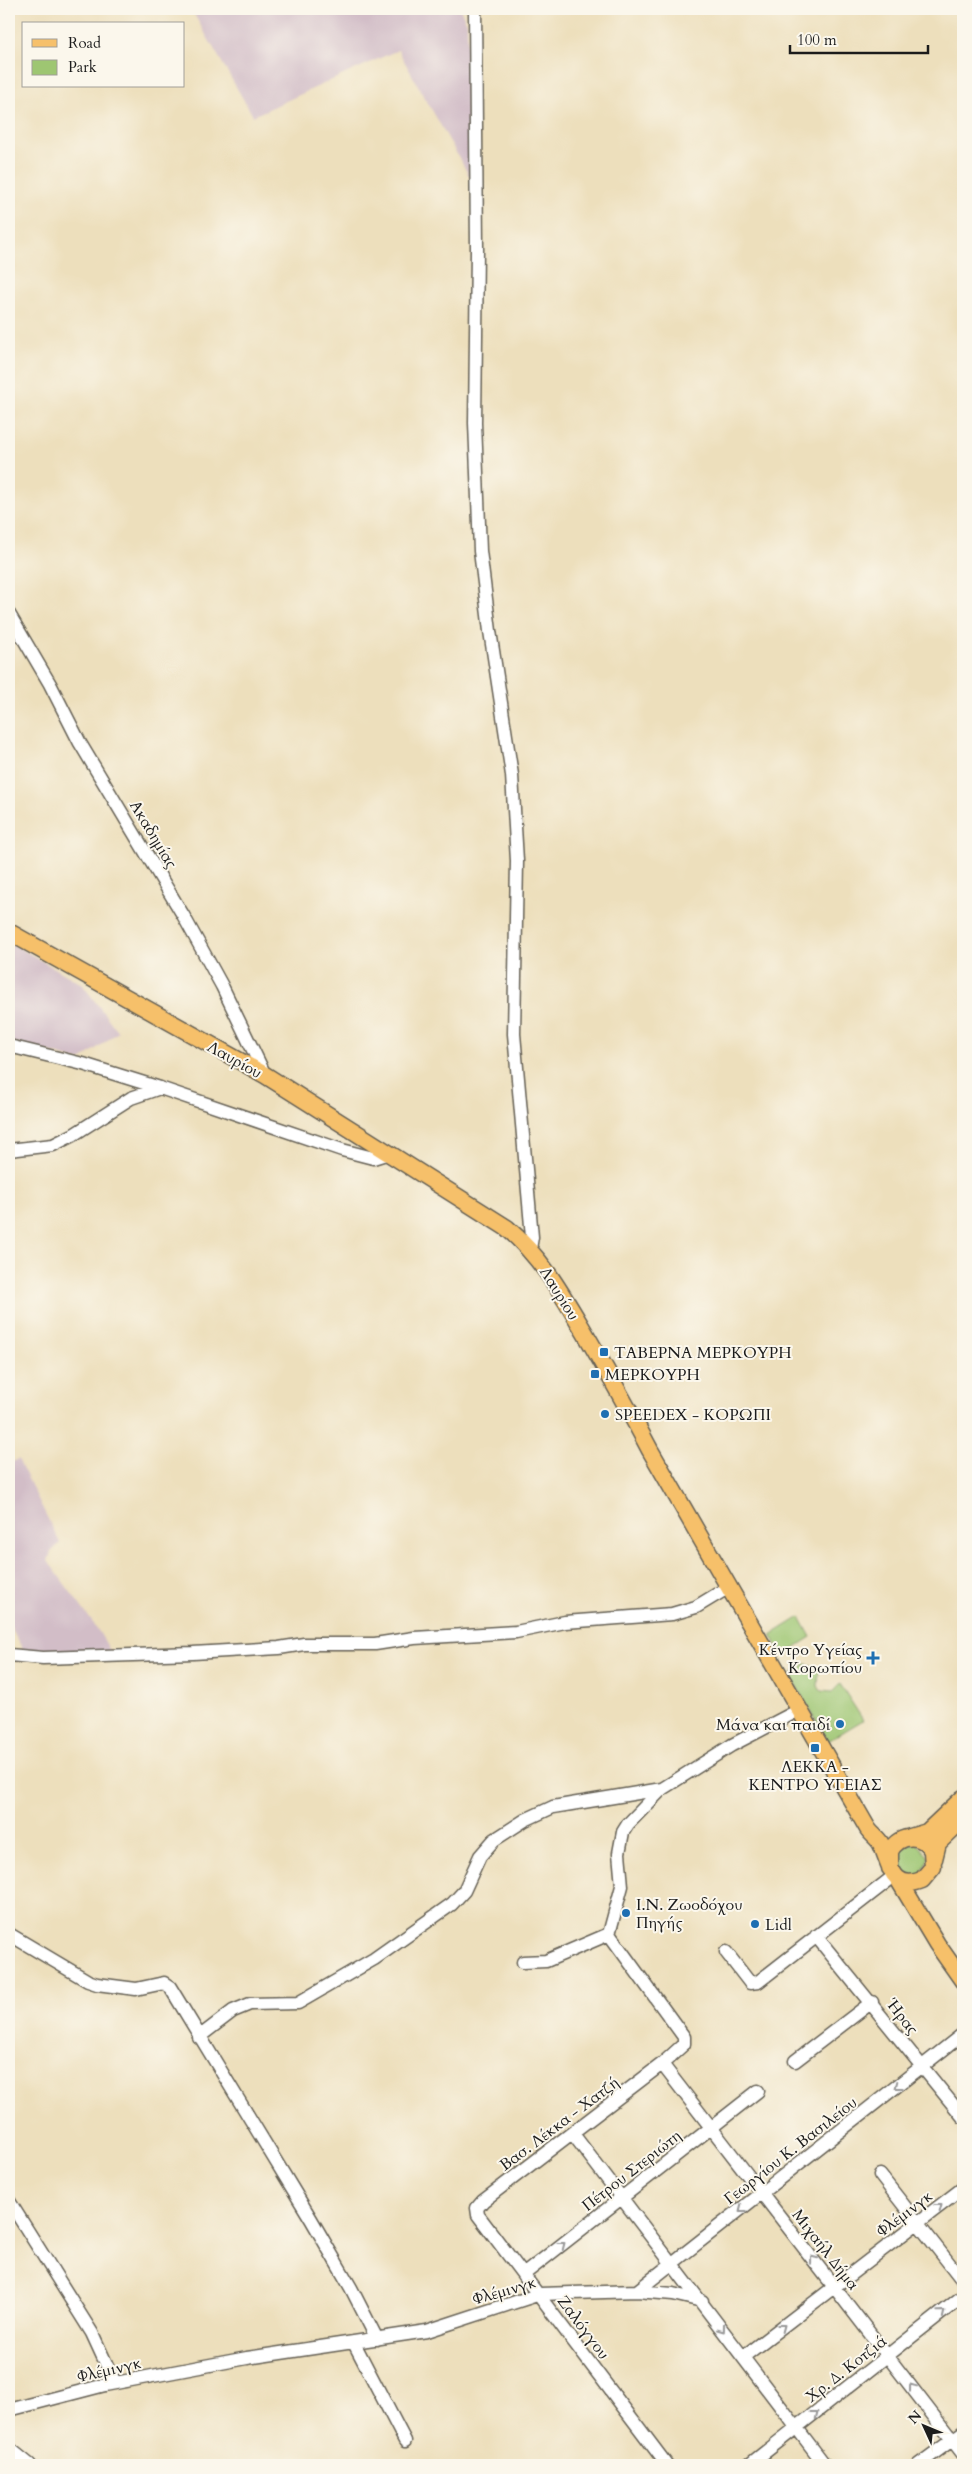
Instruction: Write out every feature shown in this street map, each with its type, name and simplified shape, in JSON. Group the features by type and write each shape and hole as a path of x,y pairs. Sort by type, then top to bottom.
{"main road":[{"name":"Λαυρίου","path":"9,932 265,1075 507,1228 530,1249 550,1275 600,1360 864,1821 882,1845 894,1874 963,1981"},
{"path":"926,1877 912,1883 894,1874 890,1851 905,1839 928,1832 963,1798"},
{"path":"915,1909 914,1892 931,1871 938,1843 963,1819"},
{"path":"864,1821 883,1836 925,1842 932,1852 934,1859"}],"street":[{"path":"475,9 477,249 475,423 480,551 512,775 517,861 514,1034 532,1237 530,1249"},
{"name":"Ακαδημίας","path":"9,614 50,684 80,743 183,915 222,986 265,1075"},
{"path":"9,1046 83,1064 357,1154 373,1158 389,1153"},
{"path":"9,1150 53,1145 73,1135 131,1098 160,1088"},
{"path":"9,1655 43,1658 193,1653 279,1648 304,1644 375,1644 414,1638 516,1632 565,1622 672,1614 696,1608 729,1587"},
{"path":"523,1962 546,1961 609,1934 622,1886 619,1853 628,1824 662,1789 732,1745 801,1709"},
{"path":"199,2036 233,2011 250,2004 298,2003 374,1959 452,1904 464,1891 480,1856 494,1840 525,1820 553,1807 662,1789"},
{"path":"726,1952 750,1983 753,1984 894,1874"},
{"path":"9,1934 74,1973 97,1984 136,1989 164,1983 176,1995 311,2219 351,2288 377,2339"},
{"name":"Βασ. Λέκκα - Χατζή","path":"477,2208 483,2201 662,2064 684,2044 684,2037 609,1934"},
{"name":"Ήρας","path":"816,1936 872,2002 963,2117"},
{"path":"795,2062 872,2002"},
{"name":"Γεωργίου Κ. Βασιλείου","path":"637,2291 963,2034"},
{"name":"Μιχαήλ Δήμα","path":"662,2064 963,2454"},
{"name":"Πέτρου Στεριώτη","path":"523,2274 758,2091"},
{"path":"573,2134 825,2465"},
{"path":"880,2175 963,2281"},
{"name":"Φλέμινγκ","path":"743,2357 963,2188"},
{"path":"9,2201 92,2333 114,2383"},
{"name":"Ζαλόγγου","path":"477,2208 478,2215 540,2294 667,2465"},
{"name":"Φλέμινγκ","path":"9,2410 23,2408 114,2383 247,2358 427,2331 540,2294 637,2291 673,2294 702,2301"},
{"name":"Χρ. Δ. Κοτζιά","path":"749,2465 963,2296"},
{"path":"354,2343 405,2441"},
{"path":"9,2420 23,2408"},
{"path":"918,2465 963,2432"},
{"path":"9,2448 30,2465"}],"shaded area":[{"path":"191,9 460,9 467,23 471,179 398,50 253,116"},
{"path":"9,942 82,984 118,1032 80,1061 9,1041"},
{"path":"18,1459 60,1543 51,1552 48,1561 96,1627 111,1652 25,1654 9,1623 9,1464"}],"green space":[{"path":"800,1617 811,1637 783,1655 771,1635"},
{"path":"805,1664 811,1665 819,1671 818,1686 821,1691 832,1692 840,1684 863,1720 828,1741 791,1677 794,1671"},
{"path":"915,1842 929,1857 920,1876 898,1874 894,1852"}],"place":[{"name":"ΤΑΒΕΡΝΑ ΜΕΡΚΟΥΡΗ","path":"604,1352"},
{"name":"ΜΕΡΚΟΥΡΗ","path":"595,1374"},
{"name":"SPEEDEX - ΚΟΡΩΠΙ","path":"605,1414"},
{"name":"Κέντρο Υγείας Κορωπίου","path":"873,1658"},
{"name":"Μάνα και παιδί","path":"840,1724"},
{"name":"ΛΕΚΚΑ - ΚΕΝΤΡΟ ΥΓΕΙΑΣ","path":"815,1748"},
{"name":"Ι.Ν. Ζωοδόχου Πηγής","path":"626,1913"},
{"name":"Lidl","path":"755,1924"}]}
